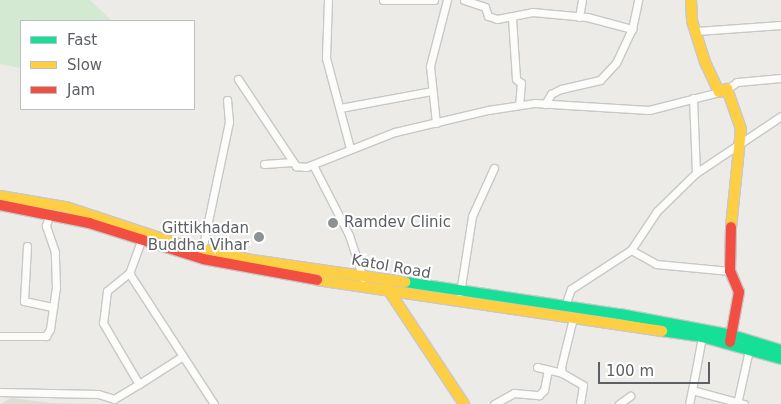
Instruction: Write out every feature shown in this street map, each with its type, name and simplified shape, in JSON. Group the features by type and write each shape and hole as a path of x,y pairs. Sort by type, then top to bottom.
{"main road":[{"path":"691,0 690,10 697,31 741,129 730,271 739,292 730,340"},
{"name":"Katol Road","path":"0,196 66,207 203,259 390,293 730,340 749,350 781,359"},
{"name":"Katol Road","path":"0,205 89,222 142,237 202,250 363,276 383,282 565,306 781,350"},
{"path":"383,282 464,404"},
{"path":"565,306 568,318"}],"street":[{"path":"328,0 326,58 350,148"},
{"path":"383,0 434,0"},
{"path":"436,123 432,90 432,50 447,0"},
{"path":"464,0 486,7 488,16 512,18"},
{"path":"579,16 582,0"},
{"path":"545,104 551,94 561,89 600,80 616,63 632,29 638,0"},
{"path":"519,105 521,83 516,79 512,18 518,12 579,16 632,29"},
{"path":"697,31 781,25"},
{"path":"238,79 296,166 313,165 350,148 436,123 519,105 545,104 649,110 723,90 737,82 781,78"},
{"path":"340,108 432,90"},
{"path":"693,98 696,173"},
{"path":"202,250 229,122 227,100"},
{"path":"565,306 571,289 580,281 631,250 657,211 696,173 781,116"},
{"path":"264,164 293,162"},
{"path":"313,165 348,235 363,276 362,288"},
{"path":"460,293 472,216 494,168"},
{"path":"0,336 46,336 54,307 55,252 46,226 49,215"},
{"path":"139,384 103,323 107,291 129,273 142,237"},
{"path":"27,246 24,300 54,307"},
{"path":"631,250 656,264 730,271"},
{"path":"129,273 214,404"},
{"path":"562,373 568,318"},
{"path":"689,404 702,337"},
{"path":"692,390 739,403 749,350"},
{"path":"0,392 98,394 114,399 183,356"},
{"path":"537,367 562,373 583,385 580,404"},
{"path":"494,404 514,393 538,395 544,390 548,370"},
{"path":"619,404 630,396"}],"shaded area":[{"path":"11,398 52,403 102,404 0,404"}],"green space":[{"path":"0,0 90,0 111,20 20,20 20,68 0,64"}],"traffic: fast":[{"path":"405,282 620,314 732,335 781,350"},
{"path":"662,331 702,337 781,359"}],"traffic: slow":[{"path":"691,0 692,21 705,62 719,92 727,89 741,129 731,227"},
{"path":"0,196 66,207 178,244 252,260 405,282"},
{"path":"317,280 662,331"},
{"path":"387,288 464,404"}],"traffic: jam":[{"path":"0,205 89,223 203,259 317,280"},
{"path":"730,342 739,292 730,271 731,227"}],"place":[{"name":"Ramdev Clinic","path":"333,223"},
{"name":"Gittikhadan Buddha Vihar","path":"259,237"}]}
